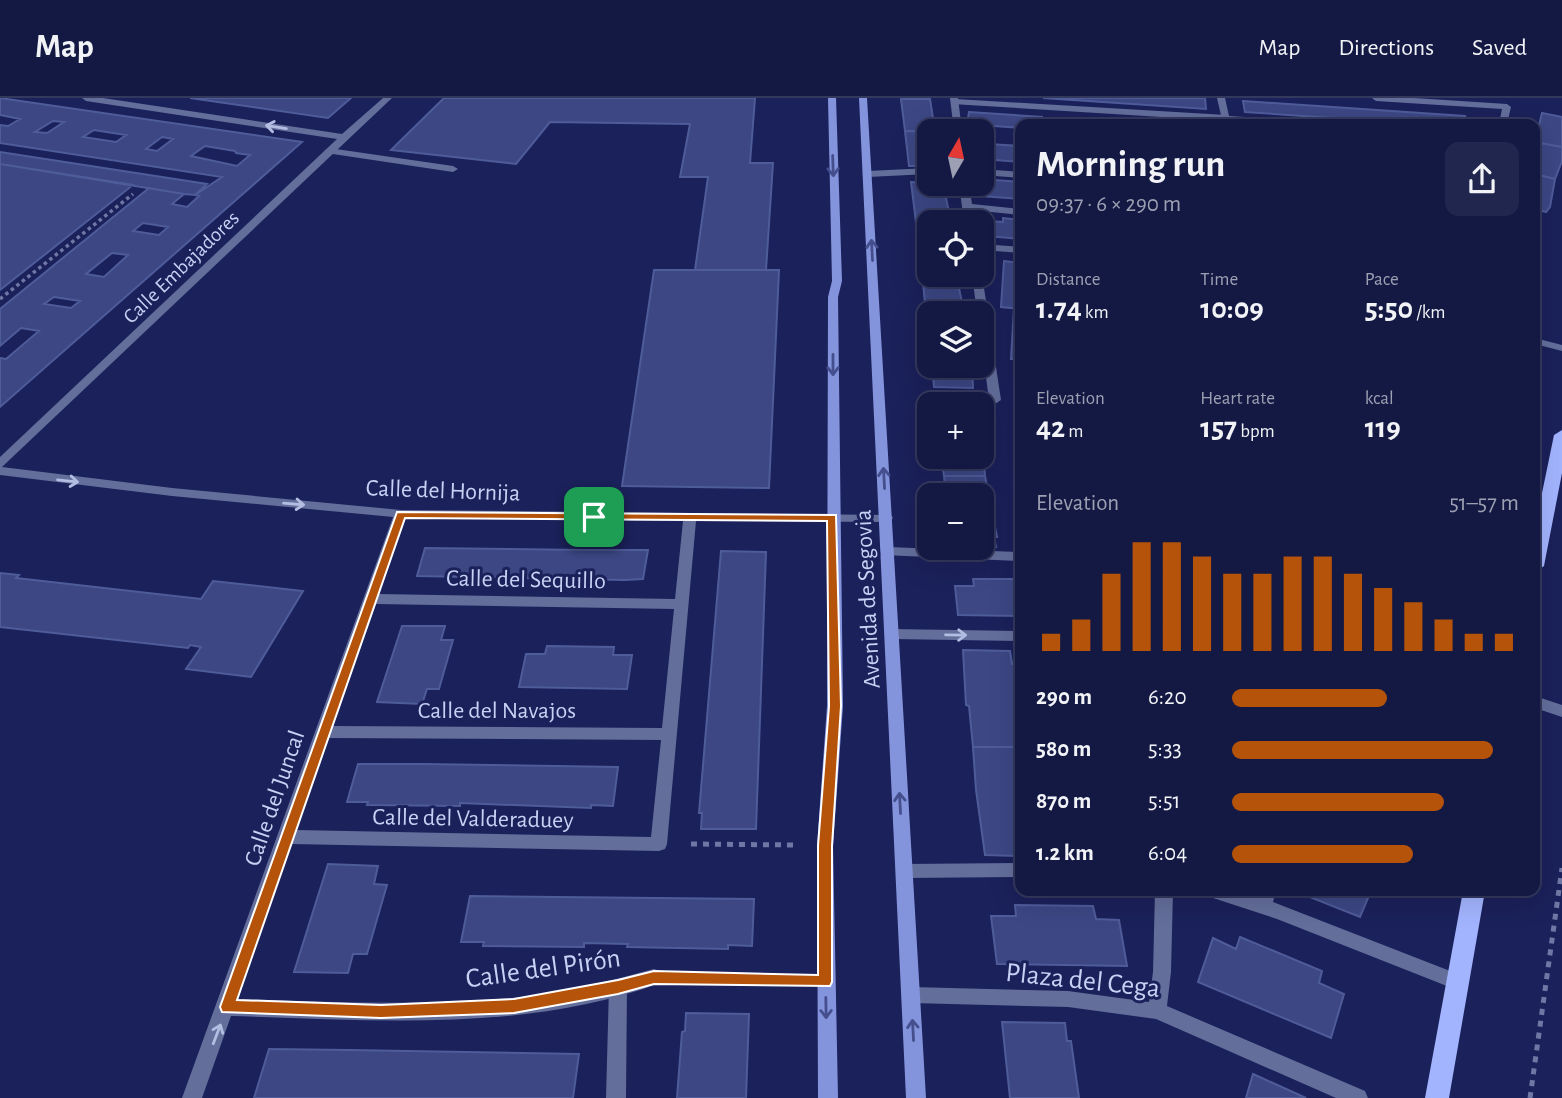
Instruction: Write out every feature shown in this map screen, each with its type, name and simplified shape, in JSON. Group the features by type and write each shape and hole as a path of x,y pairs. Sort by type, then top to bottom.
{"main road":[{"name":"Avenida de Segovia","path":"828,1098 825,846 835,706 832,297 837,281 832,98"},
{"name":"Avenida de Segovia","path":"863,98 916,1098"},
{"path":"1540,517 1542,497 1562,435"},
{"path":"1437,1098 1473,896"}],"street":[{"path":"86,98 344,137"},
{"name":"Calle Embajadores","path":"0,464 388,98"},
{"path":"1222,98 1227,119"},
{"path":"1377,98 1507,107 1504,119"},
{"path":"956,119 954,100 1201,119"},
{"path":"329,151 453,169"},
{"path":"868,174 917,172"},
{"path":"994,173 1015,175"},
{"path":"966,196 968,210"},
{"path":"967,207 1015,212"},
{"path":"994,248 1015,250"},
{"path":"979,287 995,400"},
{"path":"1540,342 1562,348"},
{"name":"Calle del Hornija","path":"0,471 158,491 401,514 886,518"},
{"name":"Calle del Juncal","path":"192,1098 227,1007 401,514"},
{"path":"659,844 690,518"},
{"path":"888,552 1015,556"},
{"name":"Calle del Sequillo","path":"370,599 682,604"},
{"path":"892,634 1015,636"},
{"path":"1540,704 1562,711"},
{"name":"Calle del Navajos","path":"324,732 669,734"},
{"name":"Calle del Valderaduey","path":"286,838 659,844"},
{"path":"904,871 1015,870"},
{"path":"1157,1011 1163,972 1164,896"},
{"path":"1246,896 1265,899 1457,982"},
{"name":"Calle del Pirón","path":"227,1007 381,1012 514,1006 618,987 654,977"},
{"path":"616,1098 618,987"},
{"name":"Plaza del Cega","path":"911,995 1068,999 1157,1011 1358,1098"}],"path":[{"path":"0,299 133,194"},
{"path":"659,844 825,846"},
{"path":"1530,1098 1562,868"},
{"name":"Calle del Pirón","path":"654,977 825,982"}],"building":[{"path":"0,98 302,142 0,407 0,358 6,359 39,331 21,328 0,346 0,309 149,188 184,194 172,204 187,207 199,196 195,195 222,177 0,143 0,125 8,126 20,119 0,115","holes":["53,121 64,122 47,133 35,132","94,130 126,135 116,142 83,137","162,137 173,139 157,151 146,149","205,146 250,155 237,166 191,156","143,223 168,227 159,235 133,231","112,253 128,255 104,277 86,274","54,297 80,301 71,308 44,304"]},
{"path":"190,98 351,98 328,118"},
{"path":"444,98 755,98 750,163 773,163 766,270 695,270 708,177 680,177 690,124 550,122 516,164 391,150"},
{"path":"1043,98 1205,98 1206,109"},
{"path":"901,99 930,99 933,119 917,119 917,131 905,131"},
{"path":"1243,101 1465,116 1466,119 1347,119 1245,112"},
{"path":"969,112 1042,117 1015,119 1015,128 994,126 994,119 968,119"},
{"path":"1542,113 1562,117 1562,147 1540,143"},
{"path":"905,131 917,132 917,166 909,166"},
{"path":"1540,143 1562,147 1562,161 1555,179 1540,175"},
{"path":"994,144 1015,146 1015,162 994,160"},
{"path":"0,152 207,184 195,195 184,194 0,164"},
{"path":"0,164 133,185 0,290"},
{"path":"1540,175 1555,179 1550,207 1546,212 1540,210"},
{"path":"995,180 1015,182 1015,199 981,196 994,196"},
{"path":"911,182 917,182 917,196 946,196 949,210 917,210 916,222"},
{"path":"1003,218 1015,219 1015,239 994,237 994,221 1003,222"},
{"path":"1004,261 1015,262 1015,308 1001,307"},
{"path":"654,270 779,270 769,488 622,486"},
{"path":"923,287 959,287 962,301 925,301"},
{"path":"1014,308 1015,359 1011,359"},
{"path":"933,378 973,378 973,388 934,387"},
{"path":"943,469 984,469 985,476 944,476"},
{"path":"944,476 985,476 986,483 945,483"},
{"path":"425,548 648,550 643,579 624,580 417,576"},
{"path":"721,551 766,552 756,829 701,829 702,813 699,813"},
{"path":"0,573 19,575 16,578 201,599 213,581 303,591 251,677 186,669 201,647 190,645 188,648 0,627"},
{"path":"973,579 1015,579 1015,616 958,615 955,586 974,586"},
{"path":"402,626 445,626 441,640 453,640 439,689 427,689 422,704 377,702"},
{"path":"547,646 614,647 613,655 632,655 627,689 519,687 526,654 545,654"},
{"path":"963,650 1010,651 1012,664 1015,663 1015,747 973,747 969,706 966,705"},
{"path":"973,747 1015,747 1015,856 985,855"},
{"path":"358,764 618,767 613,806 591,805 591,808 460,803 460,806 367,805 368,802 347,802"},
{"path":"328,864 378,866 374,884 387,885 367,954 353,954 348,973 294,972"},
{"path":"470,896 754,899 752,946 728,945 728,949 627,947 628,944 584,943 584,947 483,946 484,942 461,942"},
{"path":"1307,896 1369,896 1360,917"},
{"path":"1015,905 1093,906 1096,919 1119,920 1127,966 997,964 991,916 1016,916"},
{"path":"1240,937 1322,971 1319,983 1344,994 1331,1038 1198,982 1213,938 1236,949"},
{"path":"686,1013 749,1014 746,1098 677,1098"},
{"path":"1002,1022 1065,1023 1067,1041 1071,1041 1079,1098 1010,1098"},
{"path":"269,1049 579,1054 573,1098 254,1098"},
{"path":"1253,1074 1306,1098 1246,1098"}],"route":[{"path":"401,514 594,517 833,518 835,706 825,846 825,982 654,977 618,987 514,1006 381,1012 227,1007 401,514"}]}
